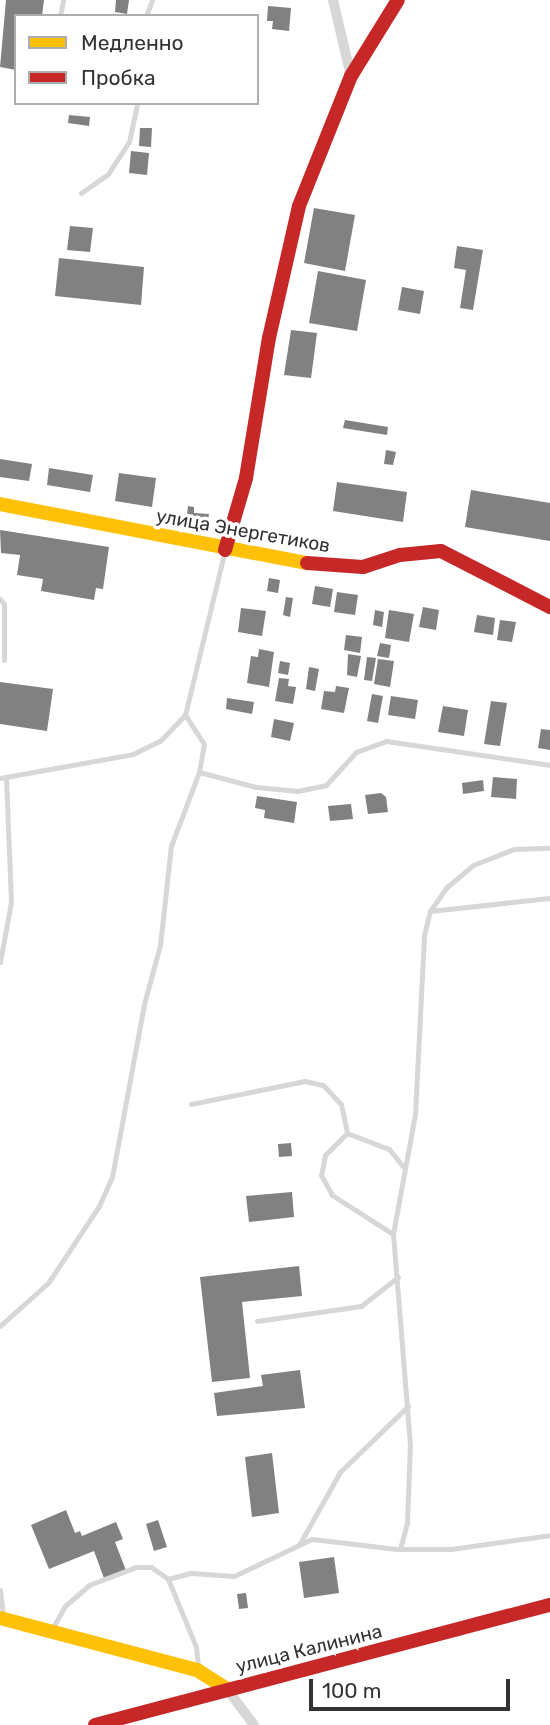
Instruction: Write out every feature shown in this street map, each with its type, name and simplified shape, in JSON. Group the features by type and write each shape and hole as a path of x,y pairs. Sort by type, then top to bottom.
{"street":[{"path":"333,0 351,76"},
{"path":"225,550 246,478 269,338 299,206 351,76 398,0"},
{"name":"улица Энергетиков","path":"0,504 225,550 320,566 363,567 400,555 441,551 531,601 550,607"},
{"name":"улица Калинина","path":"1,1618 197,1670 227,1689 300,1675 550,1605"},
{"path":"95,1725 227,1689 254,1725"}],"lane":[{"path":"81,193 108,174 129,142 137,105"},
{"path":"0,962 11,902 3,778 133,754 160,741 186,715 225,550"},
{"path":"0,599 4,604 4,660"},
{"path":"0,1326 48,1283 99,1206 112,1177 144,1004 160,945 171,846 199,772 204,744 186,715"},
{"path":"199,772 256,788 298,791 326,785 356,752 386,741 550,765"},
{"path":"400,1549 407,1522 408,1406 393,1234 403,1166 415,1114 424,935 430,911 447,887 473,865 514,849 550,848"},
{"path":"430,911 550,898"},
{"path":"191,1104 305,1081 323,1085 341,1104 347,1133"},
{"path":"347,1133 389,1149 403,1166"},
{"path":"347,1133 325,1155 321,1175 332,1195 393,1234"},
{"path":"257,1321 361,1307 398,1277"},
{"path":"299,1546 340,1472 408,1406"},
{"path":"168,1579 191,1573 234,1576 312,1539 400,1549 451,1549 550,1535"},
{"path":"51,1632 65,1606 89,1585 143,1566 168,1579 196,1647 197,1670"},
{"path":"0,1590 1,1618"}],"building":[{"path":"6,0 44,0 42,14 14,14 14,70 0,67"},
{"path":"116,0 129,0 127,14 115,12"},
{"path":"268,6 291,8 289,31 272,29 273,21 267,21"},
{"path":"69,115 90,117 89,126 68,123"},
{"path":"140,128 152,128 151,147 139,146"},
{"path":"131,151 149,153 147,175 129,173"},
{"path":"314,208 355,215 345,271 304,263"},
{"path":"70,226 93,228 90,252 67,250"},
{"path":"457,246 483,250 473,310 460,308 466,270 454,268"},
{"path":"59,258 144,267 141,305 55,296"},
{"path":"318,271 366,280 357,331 309,323"},
{"path":"402,287 424,291 420,314 398,310"},
{"path":"291,330 317,333 311,378 284,375"},
{"path":"345,420 388,427 387,435 343,428"},
{"path":"386,450 396,452 393,465 384,464"},
{"path":"0,459 32,464 29,481 0,477"},
{"path":"49,468 93,475 90,492 47,485"},
{"path":"119,473 156,478 152,507 115,501"},
{"path":"337,482 407,492 403,522 333,511"},
{"path":"471,490 550,503 550,541 465,527"},
{"path":"188,506 194,507 194,513 209,514 207,526 186,523"},
{"path":"0,530 109,547 103,589 96,588 94,600 41,591 43,579 17,575 20,555 1,553"},
{"path":"269,578 280,580 278,593 267,591"},
{"path":"315,586 333,589 330,607 312,604"},
{"path":"337,592 358,595 355,615 334,612"},
{"path":"286,597 293,598 290,617 283,615"},
{"path":"423,607 439,610 436,630 419,627"},
{"path":"241,608 266,611 262,636 238,632"},
{"path":"375,610 384,612 382,627 373,625"},
{"path":"389,610 414,614 409,642 385,638"},
{"path":"477,615 495,618 493,635 474,632"},
{"path":"500,620 516,622 512,642 497,640"},
{"path":"346,635 362,637 360,653 344,650"},
{"path":"380,643 391,645 389,658 377,656"},
{"path":"259,649 274,652 269,687 247,683 251,656 258,657"},
{"path":"348,654 361,656 357,677 347,675"},
{"path":"367,657 376,658 372,681 364,680"},
{"path":"378,659 394,661 390,687 374,684"},
{"path":"280,661 290,663 288,675 278,673"},
{"path":"309,667 319,669 315,691 306,689"},
{"path":"279,678 289,679 288,686 296,687 293,704 275,701"},
{"path":"0,682 53,689 47,731 0,724"},
{"path":"336,686 349,688 344,713 321,709 324,691 335,692"},
{"path":"372,694 383,696 378,723 367,721"},
{"path":"391,696 418,700 415,719 388,715"},
{"path":"227,698 254,702 252,714 226,709"},
{"path":"491,701 507,703 500,746 484,744"},
{"path":"443,706 468,710 464,736 438,732"},
{"path":"274,719 294,723 290,741 271,737"},
{"path":"541,729 550,730 550,750 538,748"},
{"path":"493,777 517,779 516,799 491,797"},
{"path":"483,780 484,791 463,794 462,783"},
{"path":"381,793 386,797 388,812 368,814 365,795"},
{"path":"257,796 297,802 294,823 264,818 265,810 255,808"},
{"path":"351,804 353,819 330,821 328,806"},
{"path":"291,1143 292,1156 279,1157 278,1144"},
{"path":"292,1192 294,1217 249,1222 246,1196"},
{"path":"299,1266 302,1296 242,1302 250,1378 212,1382 200,1277"},
{"path":"300,1370 305,1408 217,1416 214,1393 263,1386 261,1375"},
{"path":"272,1453 279,1513 252,1517 245,1457"},
{"path":"66,1510 75,1533 80,1531 82,1536 116,1522 123,1539 115,1542 127,1573 105,1581 94,1551 49,1569 31,1525"},
{"path":"158,1520 167,1547 154,1551 146,1524"},
{"path":"334,1557 339,1593 304,1598 299,1562"},
{"path":"246,1593 248,1608 239,1609 237,1594"}],"traffic: slow":[{"path":"0,504 307,563"},
{"path":"0,1618 197,1670 227,1689"}],"traffic: jam":[{"path":"225,550 246,478 269,338 299,206 351,76 398,0"},
{"path":"307,563 363,567 400,555 441,551 550,607"},
{"path":"95,1725 550,1605"}]}
